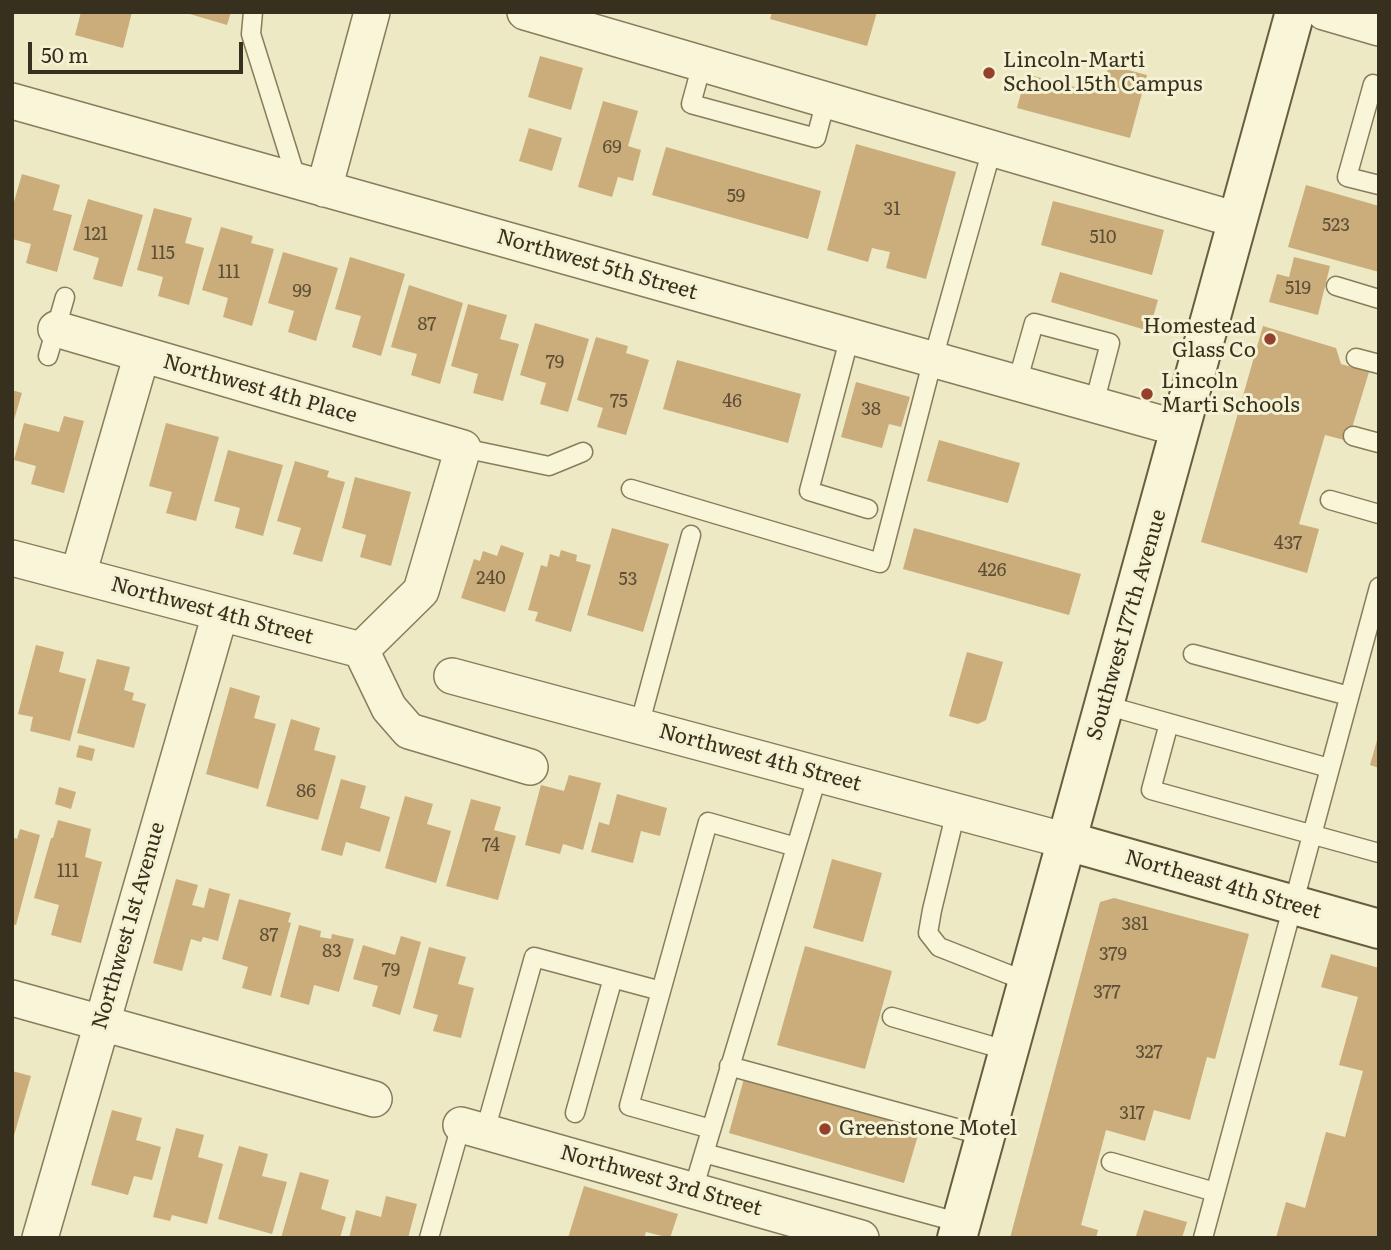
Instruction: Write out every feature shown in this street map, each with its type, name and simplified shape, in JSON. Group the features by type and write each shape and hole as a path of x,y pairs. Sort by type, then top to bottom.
{"main road":[{"name":"Southwest 177th Avenue","path":"959,1230 1295,12"},
{"name":"Northeast 4th Street","path":"1067,841 1379,929"}],"street":[{"path":"311,185 372,12"},
{"path":"525,12 1237,220"},
{"path":"1324,12 1379,27"},
{"name":"Northwest 5th Street","path":"12,101 1181,429"},
{"name":"Northwest 4th Place","path":"57,327 463,447"},
{"path":"78,575 142,354"},
{"path":"463,447 421,591 361,650 389,708 409,731 530,767"},
{"name":"Northwest 4th Street","path":"12,558 361,650"},
{"name":"Northwest 1st Avenue","path":"40,1238 220,614"},
{"name":"Northwest 4th Street","path":"452,676 1067,841"},
{"path":"12,998 374,1100"},
{"name":"Northwest 3rd Street","path":"473,1128 861,1238"}],"lane":[{"path":"253,12 251,34 311,185"},
{"path":"1379,86 1373,84 1347,177 1379,185"},
{"path":"631,489 880,563 933,359 992,149"},
{"path":"1336,286 1379,299"},
{"path":"1017,383 1034,323 1110,343 1094,404"},
{"path":"850,336 809,491 868,509"},
{"path":"1356,358 1379,364"},
{"path":"1353,436 1379,443"},
{"path":"463,447 549,466 583,452"},
{"path":"1330,500 1379,514"},
{"path":"639,726 691,535"},
{"path":"1203,1238 1379,587"},
{"path":"1193,654 1349,696"},
{"path":"1105,705 1329,768"},
{"path":"1168,723 1151,790 1379,853"},
{"path":"692,1190 818,774"},
{"path":"956,811 928,933 939,947 1028,982"},
{"path":"711,1129 629,1107 708,822 796,847"},
{"path":"429,1238 473,1128 534,957 661,991"},
{"path":"575,1112 613,978"},
{"path":"892,1017 1009,1051"},
{"path":"729,1066 985,1136"},
{"path":"704,1153 959,1230"},
{"path":"1111,1162 1215,1192"}],"building":[{"path":"81,12 132,12 123,48 75,35"},
{"path":"183,12 231,12 227,25"},
{"path":"772,12 877,12 867,46 770,19"},
{"path":"540,56 583,68 571,110 528,97"},
{"path":"1109,65 1147,75 1130,138 1017,108 1026,74 1101,94"},
{"path":"603,101 638,111 628,146 641,150 633,181 618,177 612,197 578,187"},
{"path":"529,128 562,138 552,171 519,161"},
{"path":"856,144 956,172 926,279 886,268 890,252 872,248 868,262 827,250"},
{"path":"666,147 821,191 808,239 652,195"},
{"path":"22,174 60,185 53,210 72,215 57,272 26,263 31,244 12,239 12,209"},
{"path":"1306,185 1379,206 1379,272 1288,247"},
{"path":"88,199 143,215 122,287 93,279 99,258 73,250"},
{"path":"1053,201 1164,230 1152,275 1041,245"},
{"path":"154,208 192,218 185,243 204,248 189,305 158,296 163,277 137,270"},
{"path":"221,227 253,236 251,243 274,249 252,326 223,317 228,298 202,290"},
{"path":"283,252 338,268 316,341 288,332 294,311 268,303"},
{"path":"350,257 405,274 381,356 352,347 361,316 335,309"},
{"path":"1294,257 1330,266 1318,315 1269,302 1277,274 1289,277"},
{"path":"1060,272 1158,300 1149,331 1051,302"},
{"path":"409,285 463,303 440,384 411,375 417,354 391,347"},
{"path":"468,304 507,315 500,339 519,344 503,401 473,393 478,374 451,366"},
{"path":"535,323 589,339 568,412 540,404 546,383 520,375"},
{"path":"1263,326 1336,348 1341,364 1369,372 1348,441 1325,435 1299,524 1319,529 1307,573 1201,542"},
{"path":"596,337 628,346 626,353 649,360 626,435 597,427 603,408 577,400"},
{"path":"677,360 801,394 788,443 663,409"},
{"path":"856,382 910,397 901,427 889,424 882,448 841,437"},
{"path":"12,390 22,393 13,423 12,423"},
{"path":"64,416 84,421 64,493 31,484 36,466 14,460 24,423 59,432"},
{"path":"166,423 219,437 196,521 166,513 172,492 149,486"},
{"path":"939,440 1020,463 1008,503 927,481"},
{"path":"228,450 283,465 263,536 235,528 240,508 214,501"},
{"path":"295,461 329,471 327,477 345,482 322,562 293,554 301,528 277,521"},
{"path":"355,477 411,492 391,566 360,557 366,535 342,528"},
{"path":"612,528 669,544 643,632 587,615"},
{"path":"914,528 1081,574 1069,615 903,569"},
{"path":"501,545 524,553 505,612 461,598 474,559 480,561 483,551 497,556"},
{"path":"561,550 577,555 576,561 591,565 571,632 535,621 538,612 528,610 541,565 547,567 550,554 559,557"},
{"path":"36,645 64,652 59,672 86,679 70,741 30,731 33,717 18,714"},
{"path":"967,652 1003,662 986,720 978,724 949,716"},
{"path":"97,659 130,667 124,690 134,693 132,700 146,704 134,748 77,733"},
{"path":"230,687 260,696 254,718 276,724 258,789 206,774"},
{"path":"291,719 320,728 314,750 336,756 318,820 266,806"},
{"path":"1379,737 1379,768 1370,765"},
{"path":"79,745 95,749 92,761 76,757"},
{"path":"569,775 601,783 583,850 563,844 560,854 525,845 541,785 564,791"},
{"path":"341,779 366,786 360,808 390,817 380,852 346,842 342,856 321,850"},
{"path":"59,787 76,792 71,809 55,804"},
{"path":"617,794 667,808 660,836 641,831 633,863 591,852 599,822 609,825"},
{"path":"405,796 433,804 427,824 451,831 436,883 385,868"},
{"path":"471,799 501,807 494,830 516,836 498,900 446,886"},
{"path":"58,820 91,829 85,857 102,862 81,943 51,935 59,905 34,898"},
{"path":"20,829 40,835 16,925 12,924 12,837 17,839"},
{"path":"832,859 882,873 863,942 813,928"},
{"path":"176,879 198,885 192,905 204,908 209,888 230,894 218,941 203,937 201,942 191,939 182,971 153,963"},
{"path":"1114,898 1249,934 1215,1059 1207,1057 1190,1120 1154,1110 1145,1141 1106,1130 1081,1225 1098,1230 1096,1238 1010,1238 1100,902"},
{"path":"239,899 291,913 288,922 291,923 271,996 242,988 248,967 222,959"},
{"path":"299,925 321,931 320,937 331,939 332,934 354,939 339,992 314,985 309,1005 280,997"},
{"path":"401,936 421,942 400,1015 372,1006 378,986 353,979 363,945 395,955"},
{"path":"805,946 892,971 865,1069 777,1045"},
{"path":"429,947 466,957 458,984 474,988 461,1038 433,1031 438,1015 413,1008"},
{"path":"1331,954 1379,968 1379,1238 1276,1238 1286,1202 1305,1208 1326,1132 1345,1137 1363,1071 1339,1065 1358,997 1321,987"},
{"path":"12,1071 31,1076 13,1139 12,1139"},
{"name":"Greenstone Motel","path":"745,1075 921,1125 904,1183 729,1133"},
{"path":"112,1110 142,1118 136,1140 161,1147 152,1180 134,1176 128,1195 91,1185"},
{"path":"176,1128 204,1135 198,1157 223,1164 207,1224 172,1215 170,1221 153,1217"},
{"path":"239,1146 268,1154 262,1176 287,1182 272,1234 218,1219"},
{"path":"300,1172 329,1180 321,1209 346,1217 340,1238 281,1238"},
{"path":"584,1186 678,1214 670,1238 646,1232 644,1238 568,1238"},
{"path":"386,1196 417,1204 408,1238 349,1238 356,1210 381,1217"},
{"path":"1144,1210 1187,1222 1182,1238 1136,1236"}],"place":[{"name":"Lincoln-Marti School 15th Campus","path":"989,73"},
{"name":"Homestead Glass Co","path":"1270,339"},
{"name":"Lincoln Marti Schools","path":"1147,394"},
{"name":"Greenstone Motel","path":"825,1129"}]}
